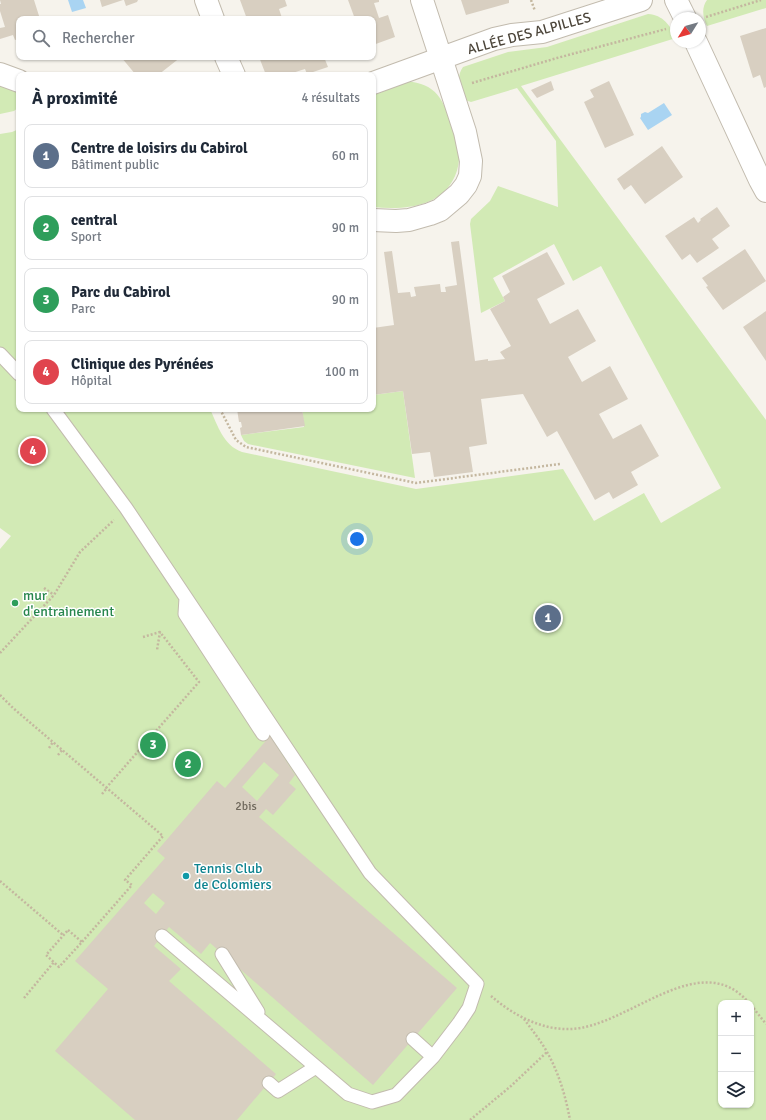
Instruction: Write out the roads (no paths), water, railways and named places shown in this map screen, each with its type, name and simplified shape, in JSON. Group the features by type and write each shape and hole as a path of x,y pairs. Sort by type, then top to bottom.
{"street":[{"path":"206,0 211,16"},
{"path":"376,220 396,221 430,214 440,210 459,194 466,185 470,176 471,161 465,132 422,0"},
{"name":"ALLÉE DES ALPILLES","path":"376,82 494,39 512,35 542,32 641,0"},
{"path":"676,0 677,12"},
{"path":"699,48 766,191"},
{"path":"227,60 233,72"},
{"path":"0,74 16,80"}],"lane":[{"path":"0,354 16,371"},
{"path":"55,412 126,508 370,873 477,984 469,1008 433,1057 396,1095 372,1102 348,1094 162,936"},
{"path":"186,598 184,614 263,734"},
{"path":"222,954 265,1024"},
{"path":"413,1039 433,1057"},
{"path":"269,1083 278,1091 316,1067"}],"water":[{"path":"68,0 83,0 86,8 72,12"},
{"path":"664,103 672,115 648,130 640,118 641,114 645,112 648,113"}],"place":[{"name":"Clinique des Pyrénées","path":"33,451"},
{"name":"mur d'entrainement","path":"15,603"},
{"name":"Centre de loisirs du Cabirol","path":"548,618"},
{"name":"Parc du Cabirol","path":"153,745"},
{"name":"central","path":"188,764"},
{"name":"Tennis Club de Colomiers","path":"186,876"}]}
